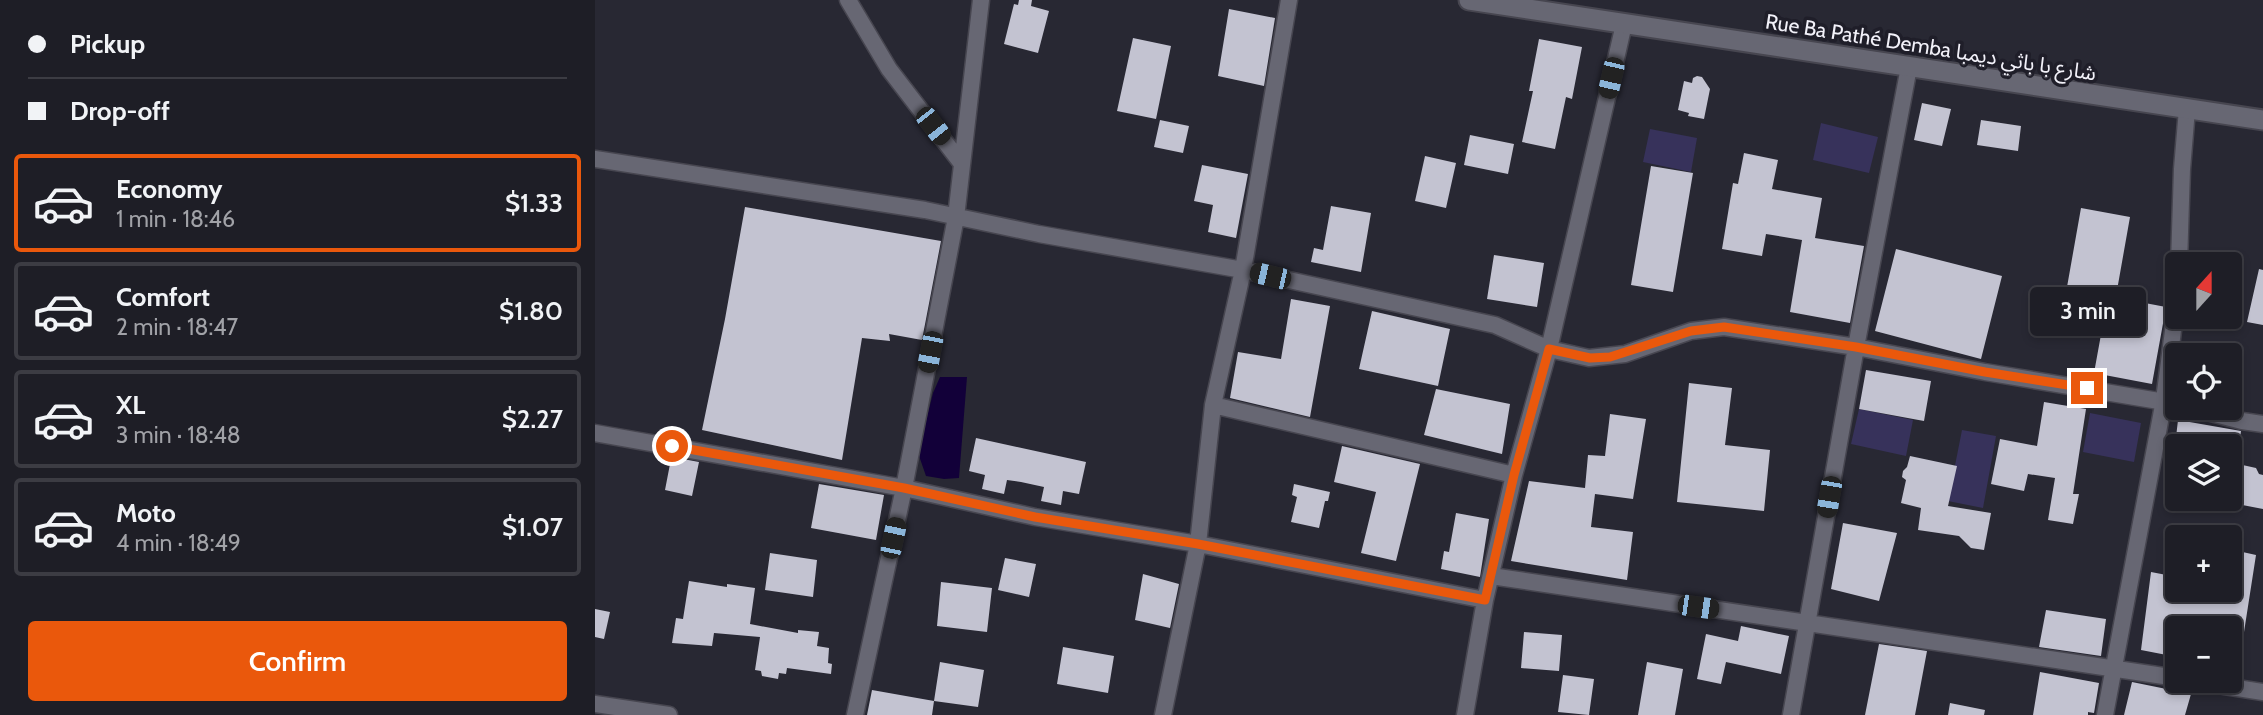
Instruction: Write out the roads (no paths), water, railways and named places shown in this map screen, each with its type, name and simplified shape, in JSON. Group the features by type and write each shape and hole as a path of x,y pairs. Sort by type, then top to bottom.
{"street":[{"path":"848,0 889,69 962,164"},
{"path":"855,715 904,488 956,217 981,0"},
{"path":"1163,715 1198,544 1213,405 1243,270 1289,0"},
{"name":"Rue Ba Pathé Demba شارع با باثي ديمبا","path":"1469,0 2263,120"},
{"path":"1465,715 1485,600 1514,475 1549,349 1624,23"},
{"path":"1791,715 1909,67"},
{"path":"2179,252 2187,109"},
{"path":"595,159 956,217 1243,270 1495,326 1549,349 1590,358 1610,357 1691,331 1724,327 1856,347 1985,372 2165,401"},
{"path":"1213,405 1514,475"},
{"path":"2105,715 2166,420"},
{"path":"2238,420 2263,424"},
{"path":"595,432 904,488 1035,517 1198,544 1485,600"},
{"path":"1491,576 2165,676"},
{"path":"2242,689 2263,692"},
{"path":"595,704 669,715"}]}
